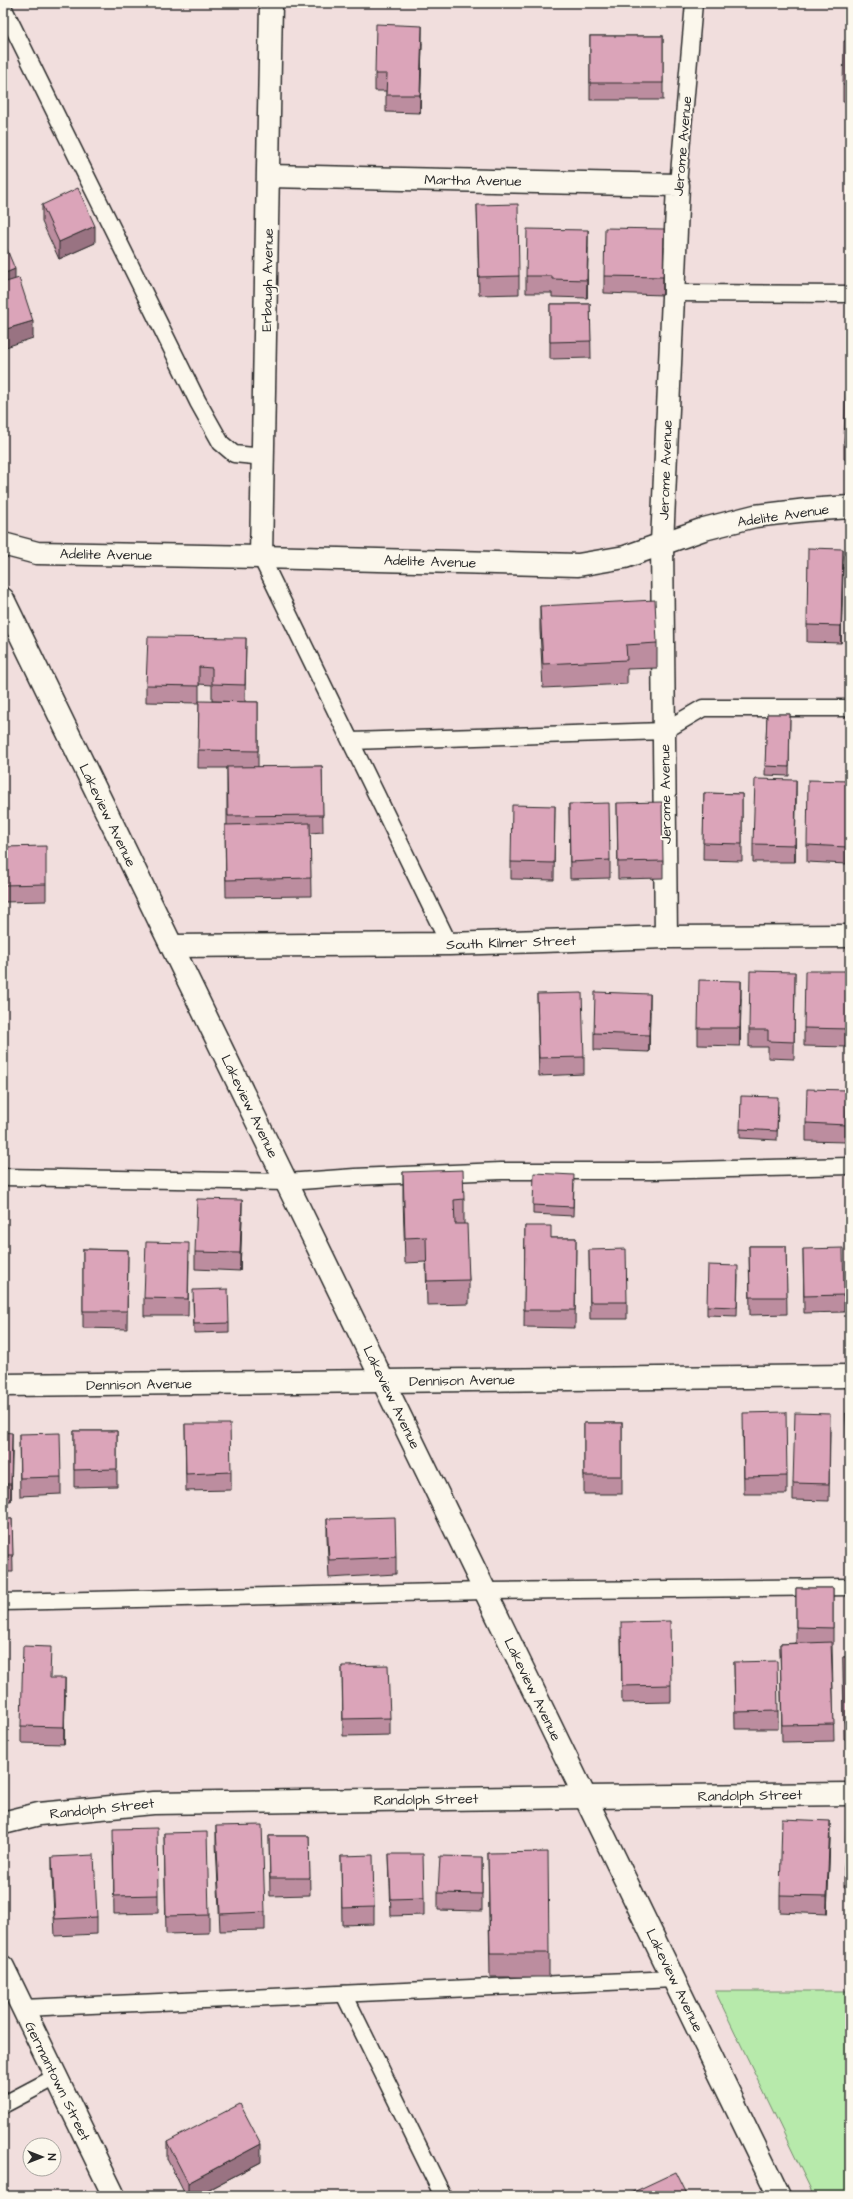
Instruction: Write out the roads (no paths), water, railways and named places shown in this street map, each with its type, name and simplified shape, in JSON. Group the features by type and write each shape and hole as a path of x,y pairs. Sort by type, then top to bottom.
{"street":[{"name":"Erbaugh Avenue","path":"262,556 271,3"},
{"name":"Martha Avenue","path":"269,176 678,185"},
{"name":"Jerome Avenue","path":"666,937 662,544 678,185"},
{"name":"Adelite Avenue","path":"3,544 36,554 262,556 578,565 624,557 704,529 755,516 850,507"},
{"name":"Lakeview Avenue","path":"3,599 779,2196"},
{"name":"South Kilmer Street","path":"172,946 449,944 666,937 850,936"},
{"name":"Dennison Avenue","path":"3,1385 850,1376"},
{"name":"Randolph Street","path":"3,1823 39,1814 153,1802 850,1794"},
{"name":"Germantown Street","path":"3,1967 114,2196"}],"lane":[{"name":"Jerome Avenue","path":"678,185 694,3"},
{"path":"3,7 194,395 221,443 234,454 264,457"},
{"path":"673,293 850,294"},
{"path":"262,556 350,742 449,944"},
{"path":"350,742 664,732 703,708 850,708"},
{"path":"3,1178 287,1182 355,1177 501,1171 652,1171 850,1166"},
{"path":"3,1602 486,1592 850,1587"},
{"path":"23,2008 674,1979"},
{"path":"344,1994 443,2196"},
{"path":"3,2105 56,2077"}]}
